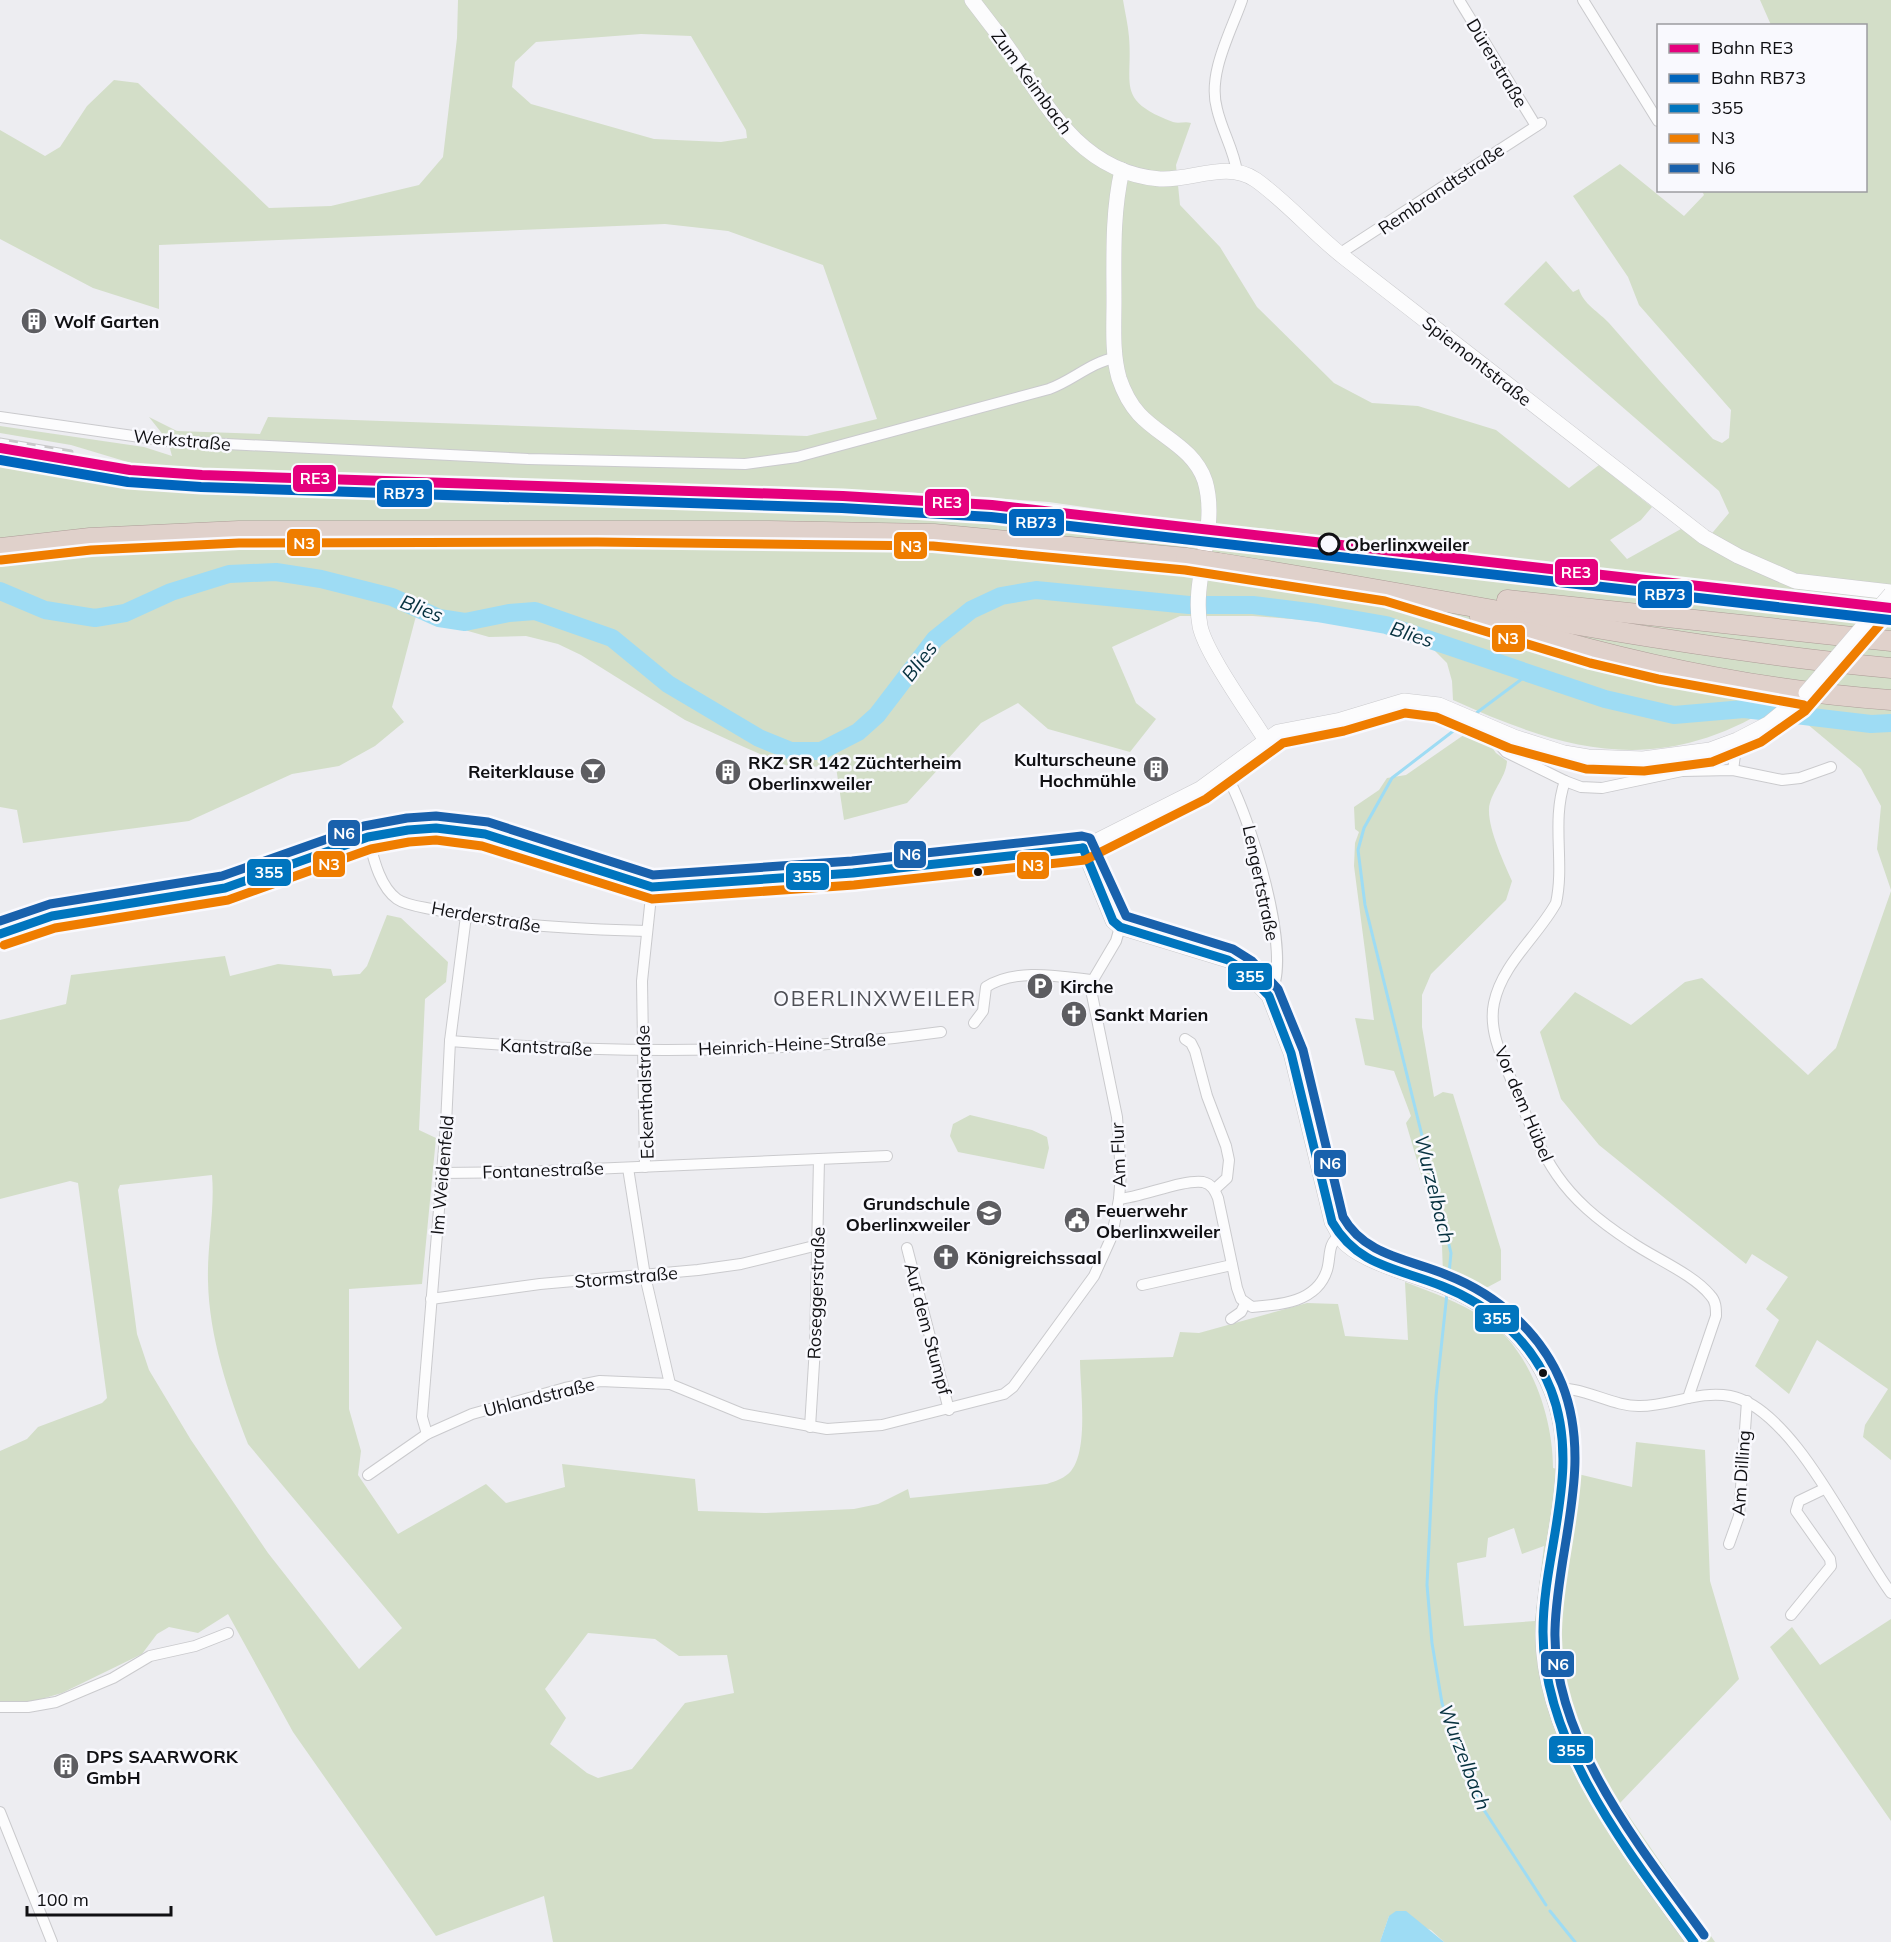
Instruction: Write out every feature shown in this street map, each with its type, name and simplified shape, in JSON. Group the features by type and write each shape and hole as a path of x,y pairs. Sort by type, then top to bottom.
{"highway":[{"path":"0,548 90,538 239,531 758,531 934,534 1218,562 1388,589 1681,642 1891,669"},
{"path":"1388,589 1687,617 1891,641"},
{"path":"1388,589 1593,651 1660,667 1806,693 1891,700"}],"main road":[{"name":"Zum Keimbach","path":"972,0 1068,135 1089,153 1122,170 1167,179 1221,171 1237,172"},
{"path":"1122,170 1114,228 1115,358 1123,389 1140,414 1189,455 1200,469 1205,483 1208,511 1199,615 1208,646 1266,739"},
{"name":"Spiemontstraße","path":"1237,172 1248,175 1264,186 1340,254 1704,537 1737,556 1795,581 1891,593"},
{"path":"0,934 52,916 225,888 368,837 408,830 466,831 525,845 652,887 853,873 1083,848 1137,823 1225,772 1266,739 1287,729 1341,720 1404,701 1421,702 1455,710 1487,725 1564,753 1614,759 1678,755 1710,750 1755,731 1806,693 1891,593"},
{"path":"1083,848 1113,921 1120,927 1228,960 1259,984 1269,996 1291,1053 1327,1203 1340,1236 1359,1253 1450,1289 1505,1322 1528,1348 1551,1390 1561,1425 1563,1444 1560,1497 1543,1632 1546,1675 1551,1697 1583,1769 1616,1832 1694,1942"}],"street":[{"path":"1237,172 1233,153 1216,105 1215,92 1219,64 1242,0"},
{"name":"Dürerstraße","path":"1459,0 1538,124"},
{"path":"1583,0 1657,118"},
{"name":"Rembrandtstraße","path":"1340,254 1538,124"},
{"name":"Werkstraße","path":"0,417 168,441 288,449 366,450 528,459 745,464 769,462 890,433 1068,382 1097,363 1115,358"},
{"path":"1487,725 1498,744 1506,752 1581,787 1602,788 1674,772 1733,770 1782,780 1800,778 1831,767"},
{"path":"1733,770 1737,740"},
{"name":"Lengertstraße","path":"1225,772 1239,797 1246,816 1268,899 1277,959 1276,982 1269,996"},
{"name":"Vor dem Hübel","path":"1565,781 1558,826 1559,890 1556,903 1499,987 1494,1004 1496,1036 1532,1129 1548,1163 1563,1185 1594,1217 1693,1281 1710,1295 1716,1304 1716,1316 1688,1398"},
{"name":"Herderstraße","path":"368,837 378,870 389,892 398,900 466,916 530,927 647,931"},
{"name":"Eckenthalstraße","path":"652,887 642,981 645,1167 887,1156"},
{"name":"Im Weidenfeld","path":"427,1434 422,1417 450,1041 466,916"},
{"path":"974,1023 983,1011 986,987 993,982 1043,975 1091,980 1116,941 1120,927"},
{"name":"Am Flur","path":"1004,1394 1029,1369 1094,1276 1112,1236 1119,1198 1119,1135 1090,991 1091,980"},
{"name":"Heinrich-Heine-Straße","path":"642,1052 862,1043 940,1032"},
{"path":"1185,1039 1191,1043 1196,1052 1207,1096 1229,1160 1227,1178 1215,1189"},
{"name":"Kantstraße","path":"450,1041 642,1052"},
{"name":"Roseggerstraße","path":"810,1427 818,1245 819,1159"},
{"path":"628,1167 645,1276 670,1384"},
{"name":"Fontanestraße","path":"441,1173 645,1167"},
{"path":"1119,1198 1202,1182 1215,1189 1237,1288 1245,1304"},
{"path":"1245,1304 1261,1306 1298,1300 1309,1295 1327,1270 1333,1242 1340,1236"},
{"name":"Stormstraße","path":"431,1299 540,1284 645,1276 741,1264 818,1245"},
{"name":"Auf dem Stumpf","path":"907,1248 949,1410"},
{"path":"1142,1285 1232,1265"},
{"path":"1231,1319 1241,1312 1245,1304"},
{"name":"Uhlandstraße","path":"368,1475 427,1434 472,1414 565,1388 613,1380 670,1384 743,1414 810,1427 850,1429 882,1425 949,1410 1004,1394"},
{"name":"Am Dilling","path":"1551,1390 1571,1390 1638,1407 1712,1394 1747,1401 1777,1423 1790,1437 1891,1593"},
{"name":"Am Dilling","path":"1728,1544 1739,1516 1747,1401"},
{"path":"1791,1615 1831,1566 1830,1559 1796,1511 1799,1501 1824,1489"},
{"path":"0,1707 28,1707 56,1702 112,1678 150,1656 195,1646 228,1632"},
{"path":"0,1812 2,1825 52,1942"}],"green space":[{"path":"458,0 1123,0 1129,37 1129,79 1135,98 1142,106 1155,114 1173,122 1191,123 1176,165 1180,205 1220,247 1257,307 1334,383 1372,403 1418,406 1496,430 1569,488 1599,465 1652,507 1641,520 1610,540 1627,559 1681,529 1703,544 1729,513 1719,491 1504,304 1546,261 1573,292 1579,289 1588,303 1609,323 1713,439 1722,443 1729,438 1731,410 1639,305 1628,277 1573,196 1620,164 1684,216 1704,195 1702,192 1867,192 1867,24 1771,24 1760,0 1891,0 1891,603 1260,528 1259,532 1049,502 891,491 200,468 131,463 71,445 0,433 0,426 144,447 172,456 168,441 149,417 177,431 260,434 268,417 807,436 877,419 823,265 728,231 665,224 159,245 159,309 93,288 0,239 0,130 45,156 60,147 87,106 114,80 138,83 269,208 331,206 419,185 443,157 457,38","holes":["641,34 691,36 746,130 747,138 721,142 654,139 531,104 512,87 515,62 536,42"]},
{"path":"0,463 129,483 199,489 889,511 1262,544 1263,547 1398,564 1405,562 1891,619 1891,890 1877,849 1881,806 1861,769 1800,718 1770,708 1728,730 1688,743 1649,749 1611,749 1572,743 1494,718 1453,700 1452,681 1447,663 1434,650 1385,632 1316,621 1253,616 1180,616 1112,647 1136,703 1156,719 1130,752 1048,729 1018,703 981,723 907,803 844,820 836,767 788,766 744,747 685,720 581,655 558,644 526,636 489,637 416,616 392,707 404,722 375,746 339,766 292,774 189,821 23,843 17,810 0,807"},
{"path":"1468,732 1483,735 1496,753 1507,761 1490,803 1489,817 1501,856 1512,881 1506,900 1431,974 1422,995 1422,1027 1434,1097 1443,1092 1453,1094 1501,1250 1501,1280 1486,1288 1465,1283 1443,1273 1442,1246 1406,1123 1411,1116 1394,1071 1365,1065 1355,1018 1374,1020 1354,866 1355,843 1359,832 1355,829 1354,807 1379,790 1387,778 1406,775"},
{"path":"1891,891 1891,1460 1863,1437 1865,1425 1888,1389 1817,1340 1789,1394 1755,1366 1779,1320 1766,1309 1788,1277 1752,1254 1746,1264 1599,1145 1561,1099 1540,1032 1575,992 1631,1025 1685,982 1702,978 1808,1075 1836,1048"},
{"path":"387,915 401,918 448,962 446,982 425,999 419,1130 436,1138 422,1284 349,1289 349,1409 361,1451 358,1475 398,1534 486,1484 506,1503 565,1487 562,1464 695,1479 698,1511 766,1513 854,1509 878,1504 908,1489 910,1498 1047,1484 1071,1471 1077,1461 1082,1434 1080,1360 1173,1357 1180,1332 1199,1333 1307,1303 1338,1304 1345,1336 1408,1340 1405,1282 1476,1313 1501,1332 1515,1347 1536,1385 1543,1406 1549,1427 1553,1468 1632,1487 1636,1442 1705,1450 1710,1581 1739,1679 1620,1803 1715,1942 1444,1942 1431,1930 1389,1916 1380,1942 553,1942 544,1896 436,1936 293,1732 228,1614 198,1633 169,1627 157,1634 142,1654 62,1693 31,1702 0,1701 0,1451 27,1439 38,1427 102,1403 107,1398 78,1183 70,1181 0,1199 0,1020 66,1004 71,975 225,956 230,976 278,964 331,969 333,976 360,974 367,966","holes":["212,1175 208,1268 209,1302 221,1364 248,1444 402,1628 359,1669 268,1553 191,1440 149,1370 137,1334 118,1190 120,1185","1514,1528 1522,1554 1544,1546 1535,1621 1464,1626 1457,1563 1486,1557 1488,1538","588,1633 655,1639 679,1656 727,1655 734,1693 685,1703 632,1769 598,1778 587,1773 550,1744 566,1718 545,1689"]},
{"path":"970,1115 1032,1130 1047,1137 1049,1148 1044,1169 958,1152 950,1136 953,1124"},
{"path":"1891,1619 1891,1821 1770,1647 1792,1627 1820,1665"}],"water":[{"path":"1396,1911 1406,1911 1444,1942 1380,1942 1389,1916"}],"waterway":[{"name":"Blies","path":"0,591 45,610 95,618 125,613 171,592 229,574 276,572 321,579 392,597 439,618 465,622 509,613 535,611 612,638 668,684 759,738 791,751 821,751 858,732 877,715 935,639 971,610 1001,596 1036,590 1189,605 1253,605 1386,625 1605,699 1674,715 1744,709 1871,724 1891,723"},
{"name":"Wurzelbach","path":"1475,714 1530,673"},
{"name":"Wurzelbach","path":"1448,1284 1451,1253 1365,905 1358,850 1364,828 1392,778 1465,722"},
{"name":"Wurzelbach","path":"1447,1293 1436,1396 1427,1585 1432,1643 1442,1703 1461,1759 1482,1807 1546,1905"},
{"name":"Wurzelbach","path":"1550,1911 1575,1942"}],"railway":[{"path":"0,440 71,452"}],"rail line":[{"name":"RE3","path":"0,448 130,470 202,475 843,496 992,505 1891,608"},
{"name":"RB73","path":"0,460 128,482 201,487 842,508 991,517 1890,620"}],"transit line":[{"name":"N3","path":"1,560 91,550 239,543 597,542 933,546 1185,570 1385,601 1590,663 1658,679 1804,705"},
{"name":"N3","path":"4,945 55,928 228,900 371,849 409,842 436,840 482,846 652,899 854,885 1085,860 1206,799 1283,743 1344,731 1405,713 1436,717 1509,748 1586,769 1644,771 1712,762 1761,742 1805,711 1891,612"},
{"name":"N6","path":"0,921 50,904 222,876 364,826 407,818 436,816 488,822 653,875 852,861 1082,836 1090,838 1126,916 1233,949 1252,961 1278,989 1303,1050 1343,1217 1352,1230 1363,1240 1389,1255 1447,1275 1484,1293 1530,1332 1553,1365 1562,1384 1571,1414 1575,1445 1571,1507 1557,1599 1555,1630 1558,1671 1568,1712 1585,1753 1629,1831 1704,1935"},
{"name":"355","path":"0,934 52,916 225,888 368,837 408,830 436,828 485,834 652,887 853,873 1083,848"},
{"name":"355","path":"1083,848 1113,921 1120,927 1228,960 1244,970 1269,996 1291,1053 1332,1222 1342,1237 1354,1248 1380,1264 1442,1286 1477,1303 1493,1314 1521,1341 1543,1372 1560,1420 1563,1450 1559,1511 1549,1571 1543,1632 1547,1674 1558,1716 1574,1757 1594,1797 1643,1872 1694,1942"}],"place":[{"name":"Wolf Garten","path":"34,321"},
{"name":"Oberlinxweiler","path":"1329,544"},
{"name":"Kulturscheune Hochmühle","path":"1156,769"},
{"name":"Reiterklause","path":"593,771"},
{"name":"RKZ SR 142 Züchterheim Oberlinxweiler","path":"728,772"},
{"name":"Kirche","path":"1040,986"},
{"name":"Sankt Marien","path":"1074,1014"},
{"name":"Grundschule Oberlinxweiler","path":"989,1213"},
{"name":"Feuerwehr Oberlinxweiler","path":"1077,1220"},
{"name":"Königreichssaal","path":"946,1257"},
{"name":"DPS SAARWORK GmbH","path":"66,1766"}],"district":[{"name":"OBERLINXWEILER","path":"875,998"}]}
